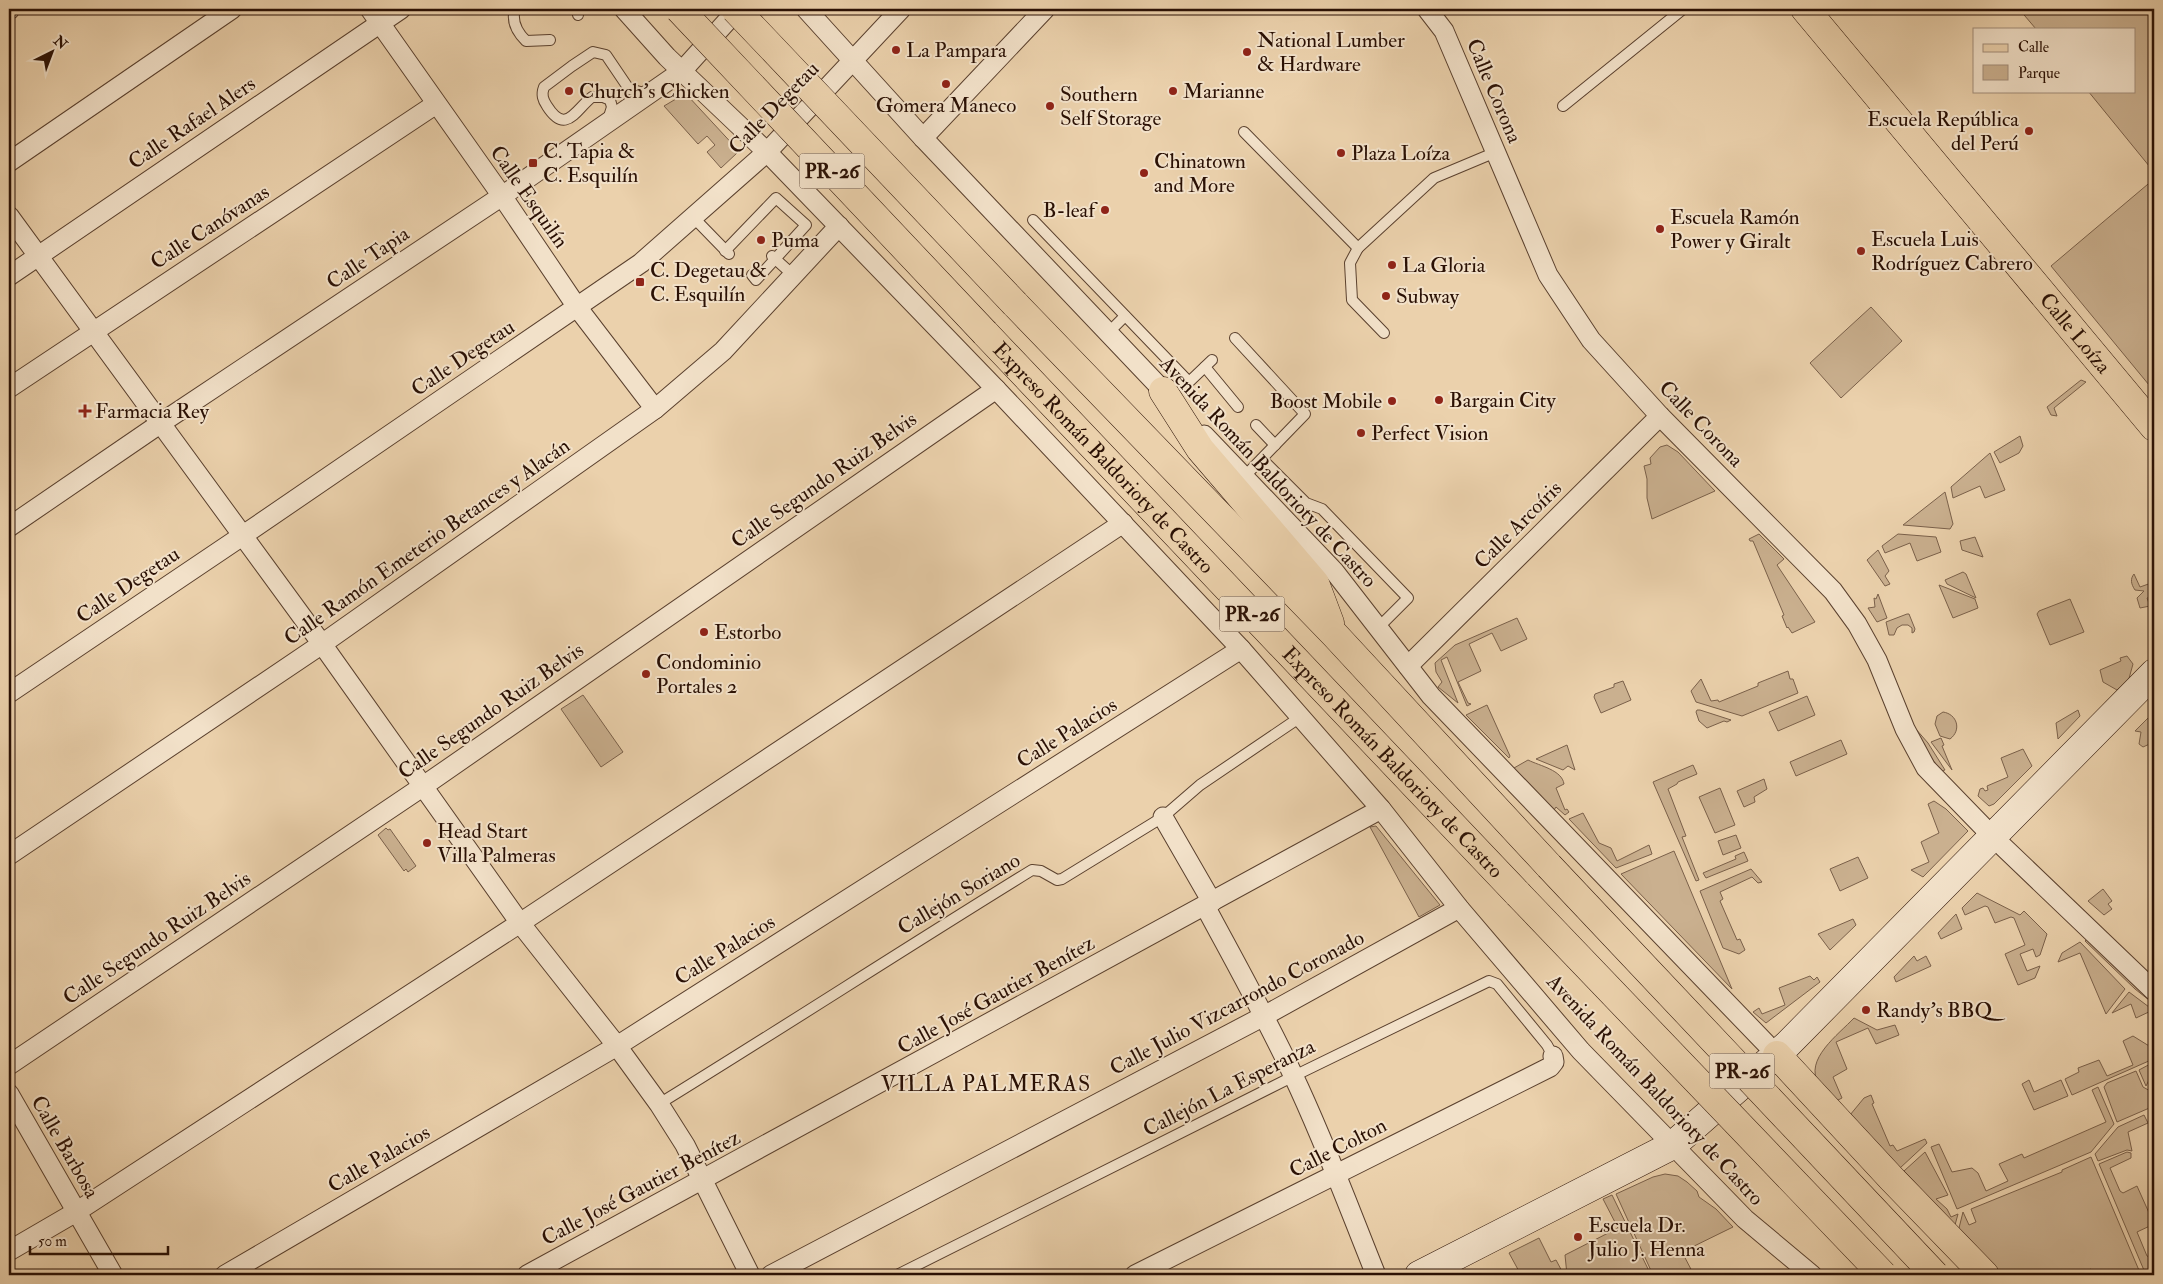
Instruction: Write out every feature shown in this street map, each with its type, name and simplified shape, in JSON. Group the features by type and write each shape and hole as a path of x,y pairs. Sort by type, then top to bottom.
{"main road":[{"name":"Expreso Román Baldorioty de Castro","path":"679,9 1518,894 1883,1275"},
{"name":"Expreso Román Baldorioty de Castro","path":"737,9 1016,304 1334,634 1549,866 1935,1275"},
{"name":"Calle Loíza","path":"1805,9 2154,427"},
{"path":"1162,391 1200,449 1315,583 1334,634"},
{"path":"1776,1055 1984,1275"}],"street":[{"path":"9,162 232,9"},
{"name":"Calle Rafael Alers","path":"9,276 374,16 401,9"},
{"path":"624,9 682,71"},
{"name":"Calle Tapia","path":"9,527 161,423 502,196 682,71 737,9"},
{"name":"Avenida Román Baldorioty de Castro","path":"806,9 923,138 1334,571 1431,696 1776,1055"},
{"name":"Calle Degetau","path":"9,693 641,263 766,152 900,9"},
{"path":"923,138 1045,9"},
{"name":"Calle Corona","path":"1427,9 1444,31 1548,275 1591,340 1660,416 1832,591 1857,624 1877,660 1905,729 1926,768 1993,837 2154,991"},
{"name":"Calle Esquilín","path":"374,16 502,196 577,307 655,409"},
{"name":"Avenida Román Baldorioty de Castro","path":"682,71 766,152 996,389 1241,649 1381,809 1459,908 1581,1051 1745,1219 1812,1275"},
{"name":"Calle Canóvanas","path":"9,388 436,104"},
{"path":"9,216 322,644 520,923 659,1104 704,1180 750,1275"},
{"name":"Calle Ramón Emeterio Betances y Alacán","path":"9,855 322,644 655,409 723,351 838,226"},
{"name":"Calle Segundo Ruiz Belvis","path":"9,1065 422,787 996,389"},
{"name":"Calle Arcoíris","path":"1408,666 1660,416"},
{"path":"9,1252 76,1212 520,923 1123,523"},
{"name":"Calle Palacios","path":"224,1275 616,1046 1241,649"},
{"path":"1419,1275 1673,1145 1776,1055 2154,674"},
{"name":"Calle José Gautier Benítez","path":"527,1275 1381,809"},
{"path":"1163,817 1209,904 1294,1076 1376,1275"},
{"name":"Calle Julio Vizcarrondo Coronado","path":"771,1275 1264,1016 1459,908"},
{"name":"Calle Colton","path":"1135,1275 1550,1067 1554,1062 1553,1056"},
{"name":"Calle Barbosa","path":"9,1094 113,1275"}],"lane":[{"path":"515,9 514,21 516,29 526,41 550,40"},
{"path":"1563,106 1683,9"},
{"path":"607,122 611,114 610,100 603,97 592,97 572,118 555,117 550,113 542,97 544,87 593,52 606,55 629,89 648,94"},
{"path":"1244,132 1358,248"},
{"path":"1384,333 1352,300 1350,262 1358,248 1434,178 1496,152"},
{"path":"693,217 727,253 764,214 776,198 806,225 790,238 756,280 752,275"},
{"path":"1033,220 1189,382 1208,363 1238,407"},
{"path":"773,257 793,275"},
{"path":"1108,333 1125,316"},
{"path":"1235,338 1304,414 1244,477"},
{"path":"1256,425 1275,445"},
{"path":"1262,459 1306,503 1322,509 1408,598 1378,628"},
{"name":"Callejón Soriano","path":"659,1104 784,1028 914,942 1032,870 1041,871 1056,880 1062,879 1163,817 1200,785 1300,718"},
{"name":"Callejón La Esperanza","path":"897,1275 1294,1076 1489,981 1497,984 1553,1056"}],"green space":[{"path":"2019,9 2154,9 2154,172 2089,92 2136,92 2136,28 2035,28"},
{"path":"687,95 738,150 721,168 707,152 715,145 707,136 698,144 664,106 681,96"},
{"path":"2154,179 2154,391 2051,266"},
{"path":"1871,307 1902,341 1841,398 1810,363"},
{"path":"2081,380 2086,382 2054,408 2057,416 2051,415 2047,407"},
{"path":"2020,436 2023,446 2019,453 2000,463 1994,452"},
{"path":"1667,445 1678,452 1715,491 1652,519 1647,498 1647,479 1644,466 1651,464 1650,458 1660,447"},
{"path":"1990,453 2005,490 1985,498 1980,486 1953,498 1951,487"},
{"path":"1945,492 1953,524 1950,529 1903,525"},
{"path":"1759,534 1784,559 1777,565 1815,622 1792,633 1787,628 1782,616 1784,615 1753,541 1749,539"},
{"path":"1898,534 1936,537 1941,552 1917,561 1910,543 1885,553 1882,546"},
{"path":"1975,537 1983,557 1962,550 1960,541"},
{"path":"1878,550 1889,571 1885,576 1890,584 1885,586 1867,560"},
{"path":"1963,572 1966,574 1976,598 1947,584 1945,580"},
{"path":"2134,574 2140,587 2154,582 2154,596 2147,598 2150,606 2140,608 2137,598 2144,591 2135,590 2132,584"},
{"path":"1939,585 1975,599 1978,608 1953,618"},
{"path":"1878,594 1887,618 1877,622 1868,608 1875,607 1874,598 1876,599"},
{"path":"2070,599 2084,632 2050,645 2037,614 2039,611"},
{"path":"1909,614 1915,629 1914,632 1912,633 1912,628 1908,625 1902,625 1897,628 1894,635 1889,635 1886,622"},
{"path":"1517,618 1527,639 1501,651 1492,633 1469,644 1481,671 1458,682 1468,703 1471,704 1467,706 1447,657 1441,660 1458,703 1438,687 1442,682 1436,672 1435,663 1455,645"},
{"path":"2127,656 2133,664 2128,682 2117,690 2103,682 2100,670 2121,661 2120,658"},
{"path":"1788,671 1798,693 1742,716 1696,702 1691,691 1701,679 1711,701 1718,700 1719,702"},
{"path":"1623,681 1631,700 1601,713 1594,697 1595,694 1614,687 1614,684"},
{"path":"583,695 623,752 601,767 561,709"},
{"path":"1807,696 1815,715 1778,731 1769,712"},
{"path":"1487,705 1510,756 1509,758 1466,715"},
{"path":"1697,710 1731,720 1707,728 1699,721"},
{"path":"2078,710 2080,716 2058,739 2056,723"},
{"path":"1943,712 1948,713 1955,719 1956,731 1950,739 1940,736 1935,724 1937,716"},
{"path":"2154,712 2154,742 2143,747 2139,744 2141,732 2135,731"},
{"path":"1915,728 1928,743 1945,770 1941,771 1925,749"},
{"path":"1941,738 1944,745 1942,746 1952,770 1931,742"},
{"path":"1841,740 1847,754 1796,776 1790,762"},
{"path":"1567,745 1575,770 1568,766 1563,770 1536,759"},
{"path":"2023,749 2032,766 1994,804 1989,806 1978,796 1980,789 1988,790 1987,786 2008,777 2001,758"},
{"path":"1528,760 1550,769 1562,779 1564,784 1556,788 1565,810 1567,809 1569,812 1565,815 1556,807 1554,810 1514,768"},
{"path":"1693,765 1697,774 1678,782 1668,789 1686,836 1682,837 1699,880 1696,881 1653,782"},
{"path":"1764,779 1767,789 1754,797 1755,802 1744,807 1737,791"},
{"path":"1720,788 1735,825 1715,833 1699,797"},
{"path":"1934,801 1946,809 1968,831 1923,877 1911,870 1929,862 1921,842 1939,833 1928,804"},
{"path":"1583,813 1599,843 1611,848 1617,861 1649,845 1652,854 1616,868 1569,819"},
{"path":"1376,826 1440,905 1419,917 1370,827"},
{"path":"386,828 390,829 416,866 408,872 406,869 404,871 378,835"},
{"path":"1736,835 1741,848 1723,855 1718,841"},
{"path":"1674,851 1732,989 1621,874"},
{"path":"1744,852 1748,861 1706,878 1703,873 1736,859 1735,856"},
{"path":"1858,857 1868,878 1840,891 1830,869"},
{"path":"1751,869 1762,882 1758,883 1752,877 1720,892 1723,899 1720,901 1737,940 1740,939 1745,950 1739,954 1723,948 1700,891"},
{"path":"2103,889 2112,901 2108,904 2112,909 2104,915 2088,901"},
{"path":"1977,893 2020,915 2024,911 2047,934 2040,955 2036,957 2033,949 2020,954 2027,971 2040,966 2035,978 2018,985 2005,954 2025,945 2014,918 2011,917 1995,923 1988,907 1985,906 1965,915 1962,908"},
{"path":"1956,914 1962,929 1941,939 1938,933"},
{"path":"1853,919 1856,925 1830,950 1818,934"},
{"path":"2087,939 2136,987 2154,1001 2154,1004 2135,989 2085,941"},
{"path":"2080,942 2125,989 2106,1014 2080,953 2058,962 2062,953"},
{"path":"1914,956 1917,961 1926,956 1931,966 1896,982 1894,977"},
{"path":"1810,976 1814,980 1817,977 1820,982 1766,1023 1753,1012 1759,1008 1762,1014 1785,1005 1779,988"},
{"path":"2129,992 2153,1010 2136,1018 2131,1004 2112,1013"},
{"path":"1854,1018 1877,1030 1895,1025 1899,1035 1876,1044 1868,1028 1836,1042 1847,1069 1833,1077 1842,1098 1836,1101 1819,1084 1815,1075 1816,1066 1825,1048"},
{"path":"2133,1036 2154,1049 2154,1055 2151,1060 2072,1095 2065,1079 2079,1072 2078,1068 2099,1060 2107,1076 2133,1065 2123,1041"},
{"path":"2154,1062 2154,1070 2146,1086 2139,1070"},
{"path":"2136,1071 2143,1087 2152,1092 2154,1106 2117,1122 2104,1087 2107,1083"},
{"path":"2029,1080 2034,1092 2061,1080 2068,1096 2034,1110 2022,1084"},
{"path":"2098,1087 2114,1124 2091,1152 1957,1209 1931,1147 1939,1144 1952,1172 1972,1168 1978,1173 1986,1191 2008,1181 1999,1164 2022,1154 2024,1158 2106,1122 2092,1090"},
{"path":"1871,1095 1874,1103 1872,1104 1890,1146 1893,1145 1897,1151 1925,1139 1927,1143 1900,1168 1850,1115 1864,1098"},
{"path":"2144,1115 2148,1123 2128,1132 2132,1151 2127,1150 2098,1161 2095,1154 2118,1127"},
{"path":"1925,1152 1948,1195 1936,1199 1947,1209 1951,1217 1958,1214 1955,1225 1904,1171"},
{"path":"2127,1152 2131,1153 2131,1158 2110,1168 2120,1191 2123,1193 2137,1186 2154,1224 2137,1232 2147,1256 2154,1255 2154,1275 2146,1275 2099,1164"},
{"path":"2091,1157 2141,1275 2089,1275 2093,1273 2091,1269 2081,1273 2081,1275 2003,1275 1959,1228 1963,1212 1969,1225 1976,1222 1971,1209 2062,1172 2062,1170"},
{"path":"1665,1174 1678,1176 1687,1182 1697,1191 1699,1197 1716,1209 1733,1227 1682,1252 1694,1275 1653,1275 1616,1194 1653,1177"},
{"path":"1612,1195 1651,1275 1567,1275 1565,1255 1618,1228 1603,1199"},
{"path":"1539,1238 1551,1262 1556,1260 1564,1275 1521,1275 1509,1253"}],"place":[{"name":"La Pampara","path":"896,50"},
{"name":"National Lumber & Hardware","path":"1247,52"},
{"name":"Gomera Maneco","path":"946,84"},
{"name":"Church's Chicken","path":"569,91"},
{"name":"Marianne","path":"1173,91"},
{"name":"Southern Self Storage","path":"1050,106"},
{"name":"Escuela República del Perú","path":"2029,131"},
{"name":"Plaza Loíza","path":"1341,153"},
{"name":"C. Tapia & C. Esquilín","path":"533,163"},
{"name":"Chinatown and More","path":"1144,173"},
{"name":"B-leaf","path":"1105,210"},
{"name":"Escuela Ramón Power y Giralt","path":"1660,229"},
{"name":"Puma","path":"761,240"},
{"name":"Escuela Luis Rodríguez Cabrero","path":"1861,251"},
{"name":"La Gloria","path":"1392,265"},
{"name":"C. Degetau & C. Esquilín","path":"640,282"},
{"name":"Subway","path":"1386,296"},
{"name":"Bargain City","path":"1439,400"},
{"name":"Boost Mobile","path":"1392,401"},
{"name":"Farmacia Rey","path":"85,411"},
{"name":"Perfect Vision","path":"1361,433"},
{"name":"Estorbo","path":"704,632"},
{"name":"Condominio Portales 2","path":"646,674"},
{"name":"Head Start Villa Palmeras","path":"427,843"},
{"name":"Randy's BBQ","path":"1866,1010"},
{"name":"Escuela Dr. Julio J. Henna","path":"1578,1237"}],"district":[{"name":"VILLA PALMERAS","path":"986,1084"}]}
